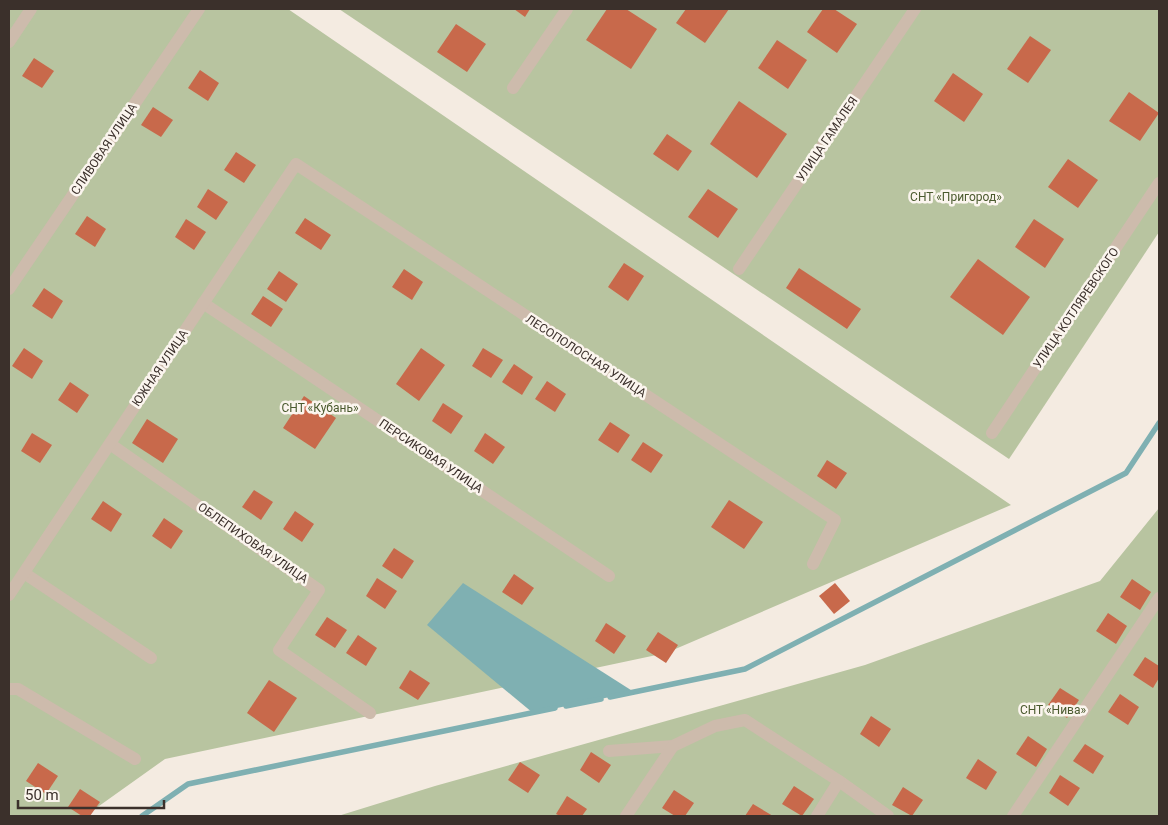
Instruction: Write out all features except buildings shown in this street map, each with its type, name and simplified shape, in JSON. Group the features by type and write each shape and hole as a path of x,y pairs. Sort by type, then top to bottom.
{"street":[{"path":"9,42 31,9"},
{"name":"СЛИВОВАЯ УЛИЦА","path":"9,289 199,9"},
{"path":"513,88 567,9"},
{"name":"УЛИЦА ГАМАЛЕЯ","path":"739,269 915,9"},
{"name":"ЮЖНАЯ УЛИЦА","path":"9,595 296,164"},
{"name":"ЛЕСОПОЛОСНАЯ УЛИЦА","path":"296,164 835,520 813,564"},
{"name":"УЛИЦА КОТЛЯРЕВСКОГО","path":"992,432 1159,183"},
{"name":"ПЕРСИКОВАЯ УЛИЦА","path":"203,303 609,576"},
{"name":"ОБЛЕПИХОВАЯ УЛИЦА","path":"110,444 319,590 279,650 370,713"},
{"path":"24,573 151,658"},
{"path":"1013,816 1159,598"},
{"path":"9,689 18,689 135,759"},
{"path":"609,751 673,746 715,726 745,720 839,781 888,816"},
{"path":"626,816 673,746"},
{"path":"816,816 839,781"}],"green space":[{"name":"СНТ «Кубань»","path":"9,9 288,9 1011,505 666,653 165,759 85,816 9,816"},
{"name":"СНТ «Пригород»","path":"339,9 1159,9 1159,232 1009,459"},
{"name":"СНТ «Нива»","path":"1159,508 1159,816 338,816 435,786 865,665 1100,581"}],"water":[{"path":"463,583 634,692 533,713 427,625"}],"waterway":[{"path":"610,697 745,669 1126,473 1159,423"},
{"path":"566,706 601,699"},
{"path":"142,816 188,784 555,708"}]}
